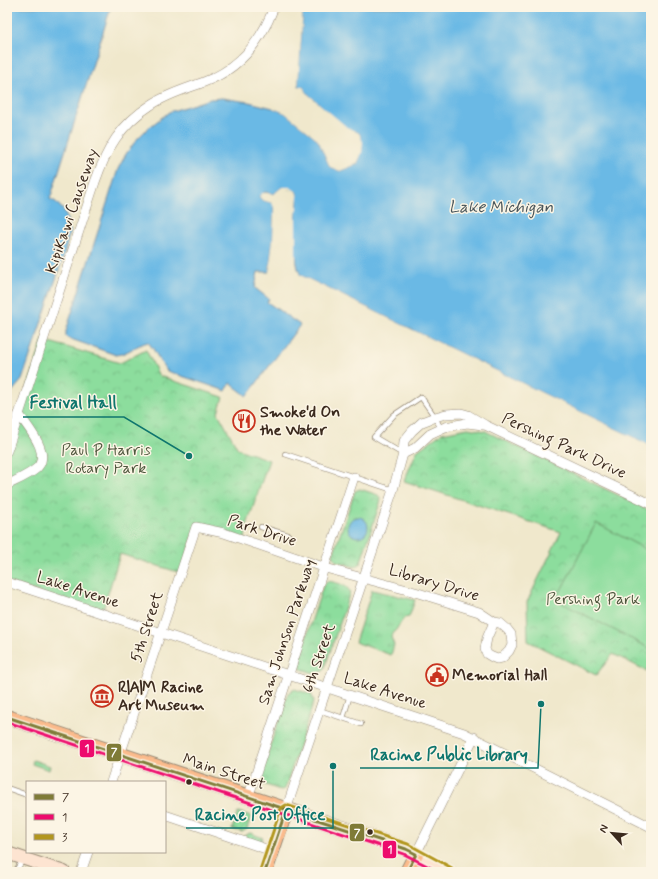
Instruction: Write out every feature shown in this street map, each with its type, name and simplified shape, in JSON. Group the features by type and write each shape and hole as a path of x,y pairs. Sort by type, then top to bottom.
{"main road":[{"name":"Main Street","path":"7,717 248,798 406,849 416,854"},
{"name":"6th Street","path":"265,872 286,810"},
{"path":"407,872 416,854"}],"street":[{"name":"KipiKawi Causeway","path":"7,451 95,182 113,141 130,120 152,104 179,91 212,79 241,60 250,52 265,28 274,7"},
{"name":"Pershing Park Drive","path":"435,417 446,414 461,413 468,415 485,425 651,504"},
{"path":"7,485 37,468 42,459 42,453 39,445 19,414"},
{"name":"6th Street","path":"286,810 393,490 403,454 404,440 412,430 422,422 435,417"},
{"name":"Pershing Park Drive","path":"441,428 461,424 485,425"},
{"path":"403,454 415,448 430,434 441,428"},
{"name":"Sam Johnson Parkway","path":"248,798 354,477"},
{"name":"Park Drive","path":"196,527 224,533 364,579"},
{"name":"5th Street","path":"111,781 196,527"},
{"name":"Library Drive","path":"364,579 415,592 479,612 494,622"},
{"name":"Lake Avenue","path":"7,582 474,737 651,828"},
{"path":"416,854 474,737"},
{"path":"166,815 272,851"},
{"path":"7,853 64,872"},
{"path":"81,872 88,853"},
{"name":"Main Street","path":"416,854 450,872"}],"lane":[{"path":"403,454 374,437 394,415 421,397 441,428"},
{"path":"285,454 393,490"},
{"path":"261,526 288,535"},
{"path":"343,718 350,695"},
{"path":"319,710 361,724"},
{"path":"7,788 26,794"},
{"path":"15,872 24,859"}],"green space":[{"name":"Paul P Harris Rotary Park","path":"43,340 120,363 146,350 159,376 223,397 218,413 238,449 269,460 246,528 245,540 196,527 181,573 120,554 102,613 7,582 7,452"},
{"name":"Pershing Park","path":"468,428 485,431 651,511 651,673 613,654 596,675 528,641 527,602 561,532 404,481 417,451 442,433"},
{"path":"360,489 378,495 381,500 360,564 355,567 336,561 333,555 355,491"},
{"path":"596,523 651,552 651,649 556,600"},
{"path":"329,581 346,587 350,592 324,670 317,674 301,669 298,662 323,586"},
{"path":"372,590 415,600 409,617 404,618 391,637 394,645 391,655 355,642"},
{"path":"294,689 311,694 314,701 285,789 280,790 261,783 259,779 288,693"},
{"path":"33,760 50,766 49,770 32,764"},
{"path":"238,812 251,816 247,829 242,832 232,829"},
{"path":"250,833 263,838 261,844 243,838"}],"water":[{"path":"7,7 111,7 50,199 56,202 65,212 70,230 64,255 22,380 10,394 7,401"},
{"name":"Lake Michigan","path":"303,7 651,7 651,446 300,275 295,246 295,223 298,203 297,194 296,191 282,187 274,194 265,192 259,196 262,200 273,203 273,240 269,272 258,272 255,288 269,299 267,302 300,325 247,396 230,383 226,391 167,371 148,342 116,355 66,336 66,331 118,169 126,154 137,139 169,112 210,99 222,98 249,102 273,108 285,113 315,137 319,142 330,167 340,171 357,164 362,149 362,141 359,133 347,128 309,95 303,87 298,86"},
{"path":"358,517 365,520 368,527 365,534 358,537 351,534 348,527 351,520"}],"pier":[{"path":"301,7 303,7 298,86 303,87 309,95 347,127 359,133 363,142 362,153 357,164 340,171 330,167 319,142 315,137 285,113 273,108 273,106 286,111 316,136 332,166 340,169 356,163 360,152 361,142 358,135 346,129 308,97 302,89 296,86"},
{"path":"282,187 290,187 296,191 298,197 296,217 296,266 300,275 651,446 651,448 298,277 294,266 294,217 296,197 295,192 289,189 282,189 274,196 265,194 262,196 263,198 274,202 276,208 275,241 271,272 269,272 273,240 274,208 272,203 262,200 259,196 262,193 274,194"}],"transit line":[{"name":"7","path":"7,717 406,849 416,854 407,872"},
{"name":"1","path":"7,722 404,854 439,872"},
{"name":"3","path":"260,870 281,808 286,805 408,844 452,868"},
{"name":"7","path":"265,872 286,810"}],"place":[{"name":"Smoke'd On the Water","path":"244,421"},
{"name":"Festival Hall","path":"189,456"},
{"name":"Memorial Hall","path":"437,675"},
{"name":"R|A|M Racine Art Museum","path":"102,696"},
{"name":"Racine Public Library","path":"541,704"},
{"name":"Racine Post Office","path":"333,766"}]}
